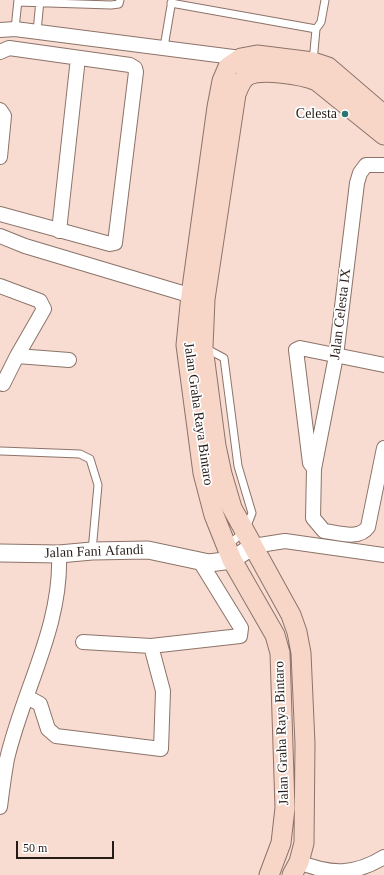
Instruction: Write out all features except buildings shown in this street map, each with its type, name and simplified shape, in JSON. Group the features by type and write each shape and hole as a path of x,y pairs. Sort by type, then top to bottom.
{"main road":[{"path":"241,58 256,55 313,62 328,67 384,115"},
{"name":"Jalan Graha Raya Bintaro","path":"241,58 228,67 222,81 198,297 203,347 222,474 232,508 291,615 297,632 301,653 305,744 305,825 304,844 296,869"},
{"path":"258,72 305,76 317,81 383,131"},
{"name":"Jalan Graha Raya Bintaro","path":"258,72 247,76 240,84 236,94 198,297 186,345 205,480 214,515 229,553 275,635 280,653 285,808 281,843 269,875"}],"street":[{"path":"0,30 15,29 241,58 258,72"},
{"path":"0,52 9,48 130,65 135,68 136,80 116,243 110,244 0,214"},
{"path":"58,231 78,58"},
{"path":"0,110 4,116 0,157"},
{"name":"Jalan Celesta IX","path":"378,165 366,165 362,169 357,182 336,356 314,470 313,518 324,531 357,535 364,533 368,527 384,448"},
{"path":"0,236 25,246 198,297"},
{"path":"0,247 25,246"},
{"path":"0,286 40,301 43,304 44,309 16,356 3,384"},
{"name":"Jalan Celesta IX","path":"314,470 310,463 295,352 297,349 336,356"},
{"path":"16,356 69,360"},
{"path":"336,356 384,365"},
{"path":"249,539 286,541 384,555"},
{"name":"Jalan Fani Afandi","path":"0,553 59,554 92,551 148,550 201,562 229,553 249,539"},
{"path":"0,807 7,759 53,620 59,581 59,554"},
{"path":"83,642 151,646 240,636 241,628 201,562"},
{"path":"27,697 40,704 48,729 56,736 161,749 163,691 151,646"},
{"path":"296,869 344,873 365,869 384,857"}],"lane":[{"path":"15,29 18,1 111,5 119,4 120,0"},
{"path":"313,62 316,29 321,22 325,0"},
{"path":"37,32 40,1"},
{"path":"164,47 171,1 316,29"},
{"path":"1,451 80,454 90,459 98,485 92,551"}],"place":[{"name":"Celesta","path":"345,114"}]}
